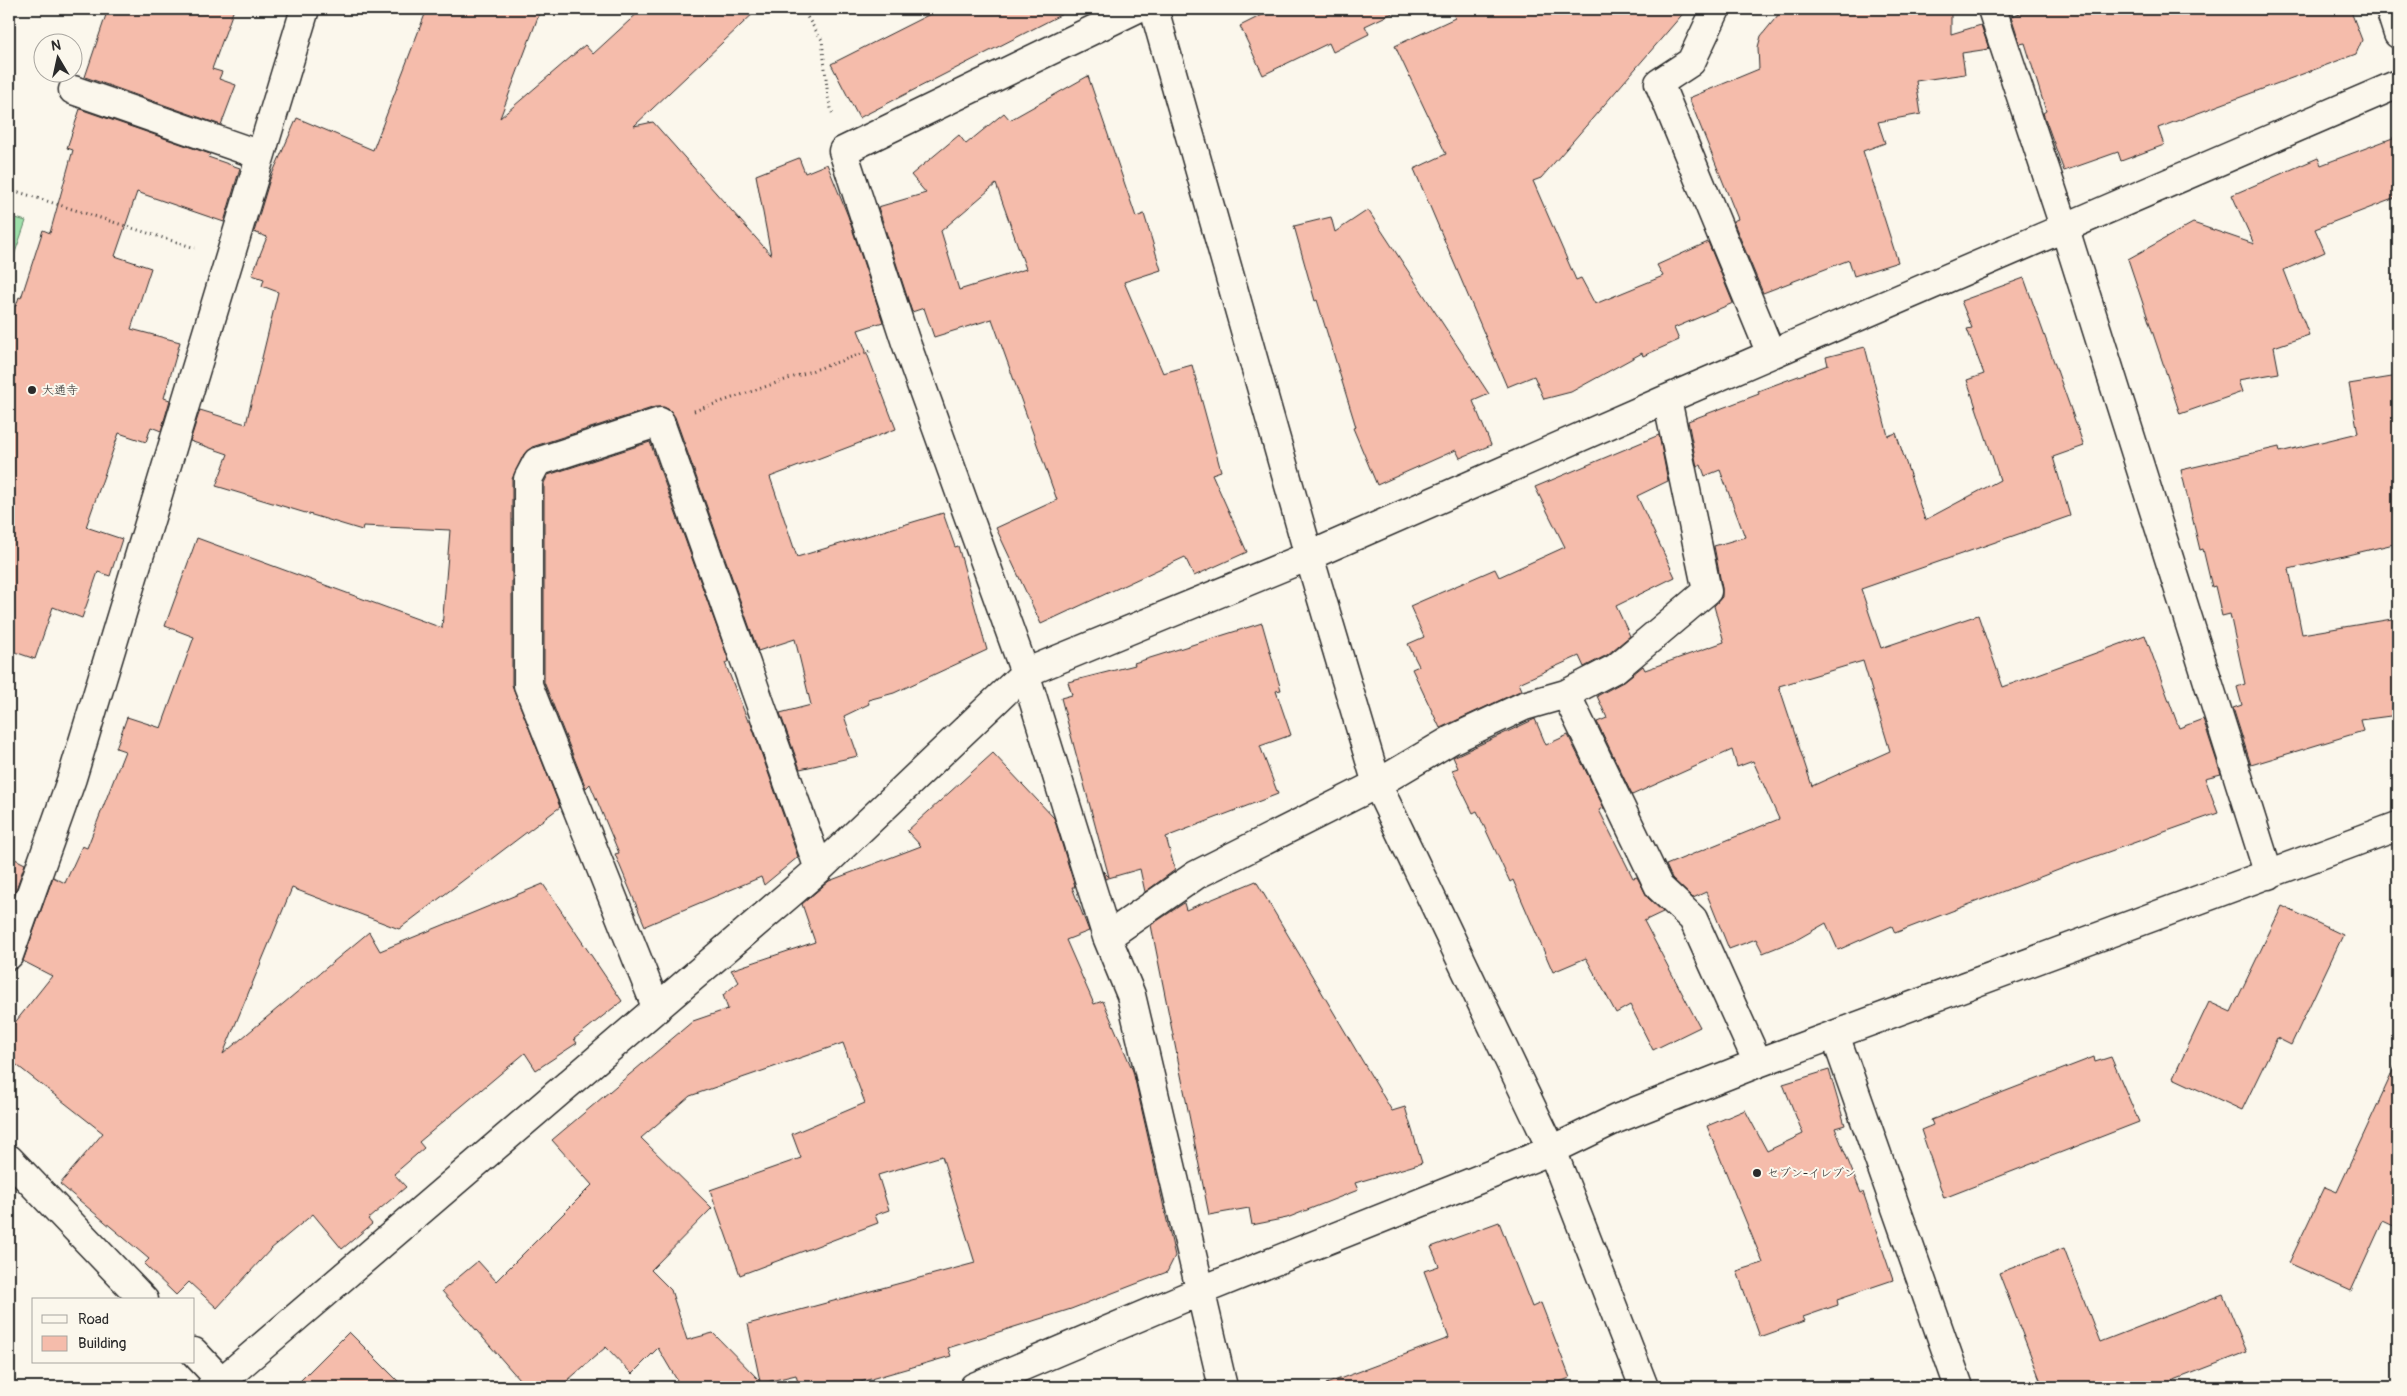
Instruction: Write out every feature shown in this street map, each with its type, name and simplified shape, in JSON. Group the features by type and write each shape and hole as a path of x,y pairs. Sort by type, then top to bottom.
{"street":[{"path":"9,955 72,778 305,9"},
{"path":"1136,9 843,151 905,340 1025,673 1107,937 1131,995 1223,1387"},
{"path":"1154,9 1309,556 1377,784 1552,1150 1644,1387"},
{"path":"1716,9 1691,62 1659,83 1771,354"},
{"path":"1992,9 2065,229 2269,875"},
{"path":"2390,9 2398,34"},
{"path":"195,1353 220,1385 819,869 1025,673 1309,556 1667,398 2065,229 2398,84"},
{"path":"73,90 260,156"},
{"path":"1107,937 1196,875 1377,784 1451,740 1524,706 1566,694 1616,668 1707,591 1667,398"},
{"path":"657,1009 528,685 528,479 537,462 660,422 819,869"},
{"path":"1566,694 1659,887 1693,919 1758,1063"},
{"path":"974,1387 1200,1291 1552,1150 1616,1119 1758,1063 2398,826"},
{"path":"1835,1035 1959,1387"},
{"path":"9,1159 142,1298"}],"path":[{"path":"802,9 822,40 828,97 843,151"},
{"path":"9,189 229,259"},
{"path":"660,422 905,340"}],"green space":[{"path":"9,216 26,221 9,270"}],"building":[{"path":"108,9 234,9 212,69 222,72 219,79 236,85 221,125 85,77"},
{"path":"427,9 541,9 500,118 585,45 593,54 642,9 758,9 634,126 653,122 771,255 756,175 799,158 805,173 827,164 848,216 883,322 858,330 896,429 770,477 797,557 943,513 955,547 958,546 987,650 894,693 868,700 869,704 844,716 858,756 800,769 780,713 811,705 795,639 758,651 675,417 671,411 664,407 655,407 532,447 524,454 512,479 512,685 560,807 399,929 292,888 223,1054 369,932 380,951 543,884 622,1001 574,1039 577,1043 536,1070 525,1053 419,1142 424,1148 394,1174 406,1187 368,1219 372,1224 342,1249 313,1214 271,1249 217,1308 189,1282 176,1295 144,1264 149,1259 60,1184 103,1133 9,1059 9,1030 52,976 23,961 53,877 65,883 82,846 87,848 125,751 116,748 127,717 161,728 194,637 165,626 197,538 442,628 450,530 363,526 362,530 216,486 228,454 190,441 200,410 246,424 278,292 262,286 264,279 252,275 267,237 254,232 270,179 297,118 373,150"},
{"path":"940,9 1072,9 859,118 831,64"},
{"path":"1274,9 1401,9 1365,26 1369,34 1333,52 1329,43 1263,75 1240,26"},
{"path":"1451,9 1687,9 1541,178 1533,181 1576,280 1581,278 1595,304 1663,276 1657,265 1708,242 1733,303 1674,328 1679,340 1643,356 1642,353 1571,392 1544,399 1534,376 1507,387 1414,169 1446,154 1395,46 1455,18"},
{"path":"1783,9 1951,9 1951,34 1981,25 1989,49 1962,53 1965,74 1916,81 1921,114 1878,122 1885,143 1863,151 1898,262 1854,276 1849,260 1763,293 1733,221 1738,219 1689,98 1759,69 1758,47 1761,36"},
{"path":"2033,9 2350,9 2362,40 2356,54 2158,128 2164,145 2121,161 2118,152 2064,171 2043,113 2046,111 2025,43 2020,44 2011,16"},
{"path":"1088,76 1136,217 1144,214 1161,270 1124,282 1163,373 1192,365 1221,471 1212,474 1247,552 1194,576 1185,557 1041,624 996,528 1057,500 992,319 934,337 924,308 912,312 878,207 926,193 911,175 959,135 966,144 1004,113 1010,120","holes":["996,184 1026,269 959,290 941,231"]},
{"path":"80,109 210,154 208,157 240,168 224,222 137,192 115,256 151,268 131,329 180,342 164,398 170,400 161,431 151,427 146,442 119,433 86,527 122,539 110,576 98,572 82,618 53,607 35,659 9,650 9,304 16,306 19,297 21,298 43,230 50,233 73,150 67,148"},
{"path":"2398,136 2398,197 2315,229 2325,252 2284,270 2309,335 2274,347 2279,373 2238,380 2242,392 2180,414 2128,259 2193,223 2254,244 2232,195 2318,158 2321,165"},
{"path":"1368,210 1489,394 1473,401 1491,445 1460,458 1456,450 1377,485 1353,428 1356,427 1317,300 1315,301 1294,226 1331,217 1335,232"},
{"path":"2024,278 2084,446 2053,457 2070,516 1861,589 1881,648 1978,615 2003,687 2145,635 2179,728 2203,719 2221,774 2205,778 2218,813 2074,864 1895,933 1892,926 1838,950 1826,923 1798,939 1763,953 1756,939 1729,949 1706,892 1693,898 1672,878 1666,865 1779,819 1753,761 1737,767 1732,750 1632,795 1597,722 1607,718 1597,696 1623,682 1643,666 1645,670 1724,642 1714,606 1722,597 1722,588 1714,546 1745,537 1720,470 1705,476 1701,465 1697,467 1688,421 1759,394 1758,391 1828,365 1826,357 1865,347 1888,436 1896,433 1925,520 2000,480 1967,380 1984,374 1967,329 1972,328 1961,301","holes":["1863,661 1890,751 1812,786 1779,686"]},
{"path":"2398,376 2398,543 2289,569 2302,634 2398,618 2398,715 2360,720 2363,731 2251,765 2233,708 2242,705 2237,687 2245,684 2230,614 2222,616 2215,586 2212,587 2203,549 2200,550 2181,470 2279,447 2280,452 2358,433 2349,384"},
{"path":"1659,435 1668,481 1637,496 1675,577 1616,606 1630,636 1607,655 1584,667 1579,656 1519,683 1522,690 1440,728 1412,669 1419,666 1408,644 1424,637 1410,606 1495,569 1499,577 1565,547 1535,487"},
{"path":"650,442 729,661 725,663 748,721 750,721 798,857 764,885 761,877 645,926 615,854 619,853 590,784 586,788 544,682 544,483 548,475"},
{"path":"1262,623 1281,690 1276,691 1291,735 1260,746 1278,794 1166,837 1175,870 1145,892 1140,869 1105,879 1103,871 1109,877 1061,698 1072,695 1068,682 1135,665 1134,663"},
{"path":"1535,719 1546,745 1568,735 1604,808 1599,810 1633,878 1637,877 1648,898 1663,912 1644,921 1700,1027 1653,1050 1630,1005 1616,1013 1586,958 1553,972 1513,880 1510,882 1477,811 1473,813 1452,770 1458,768 1453,757"},
{"path":"993,753 1054,818 1075,887 1072,887 1089,931 1066,940 1094,1004 1103,1001 1133,1071 1175,1256 1167,1272 1071,1309 948,1348 951,1356 843,1387 799,1387 796,1375 762,1383 767,1387 681,1387 658,1348 632,1374 606,1347 560,1387 526,1387 442,1291 478,1261 496,1281 592,1185 552,1140 693,1021 728,1009 723,995 739,982 731,970 815,942 802,904 829,881 921,846 907,831","holes":["843,1043 865,1103 792,1134 801,1158 710,1190 740,1275 878,1223 875,1215 889,1210 878,1175 942,1156 975,1263 748,1324 760,1381 713,1333 687,1340 671,1290 651,1270 712,1208 641,1138 690,1096"]},
{"path":"9,856 25,864 9,909"},
{"path":"1256,881 1392,1111 1405,1107 1422,1163 1355,1183 1358,1190 1287,1218 1252,1225 1249,1208 1209,1215 1151,925 1184,903 1186,910"},
{"path":"2282,906 2343,935 2291,1045 2277,1038 2242,1110 2173,1078 2209,1002 2231,1012"},
{"path":"2094,1057 2095,1062 2111,1057 2139,1122 1944,1198 1921,1130 1933,1125 1931,1120"},
{"path":"2398,1060 2398,1228 2383,1221 2351,1291 2289,1263 2325,1187 2337,1192"},
{"path":"1829,1070 1845,1125 1835,1128 1861,1193 1863,1192 1893,1280 1837,1299 1838,1305 1803,1317 1805,1321 1760,1337 1737,1271 1763,1263 1707,1126 1745,1110 1767,1151 1803,1134 1783,1084"},
{"path":"1499,1222 1532,1307 1541,1303 1570,1378 1546,1387 1327,1387 1326,1384 1449,1338 1424,1271 1439,1266 1431,1247"},
{"path":"2064,1248 2100,1342 2223,1294 2247,1352 2156,1387 2043,1387 1999,1273"},
{"path":"349,1332 404,1387 294,1387"}],"place":[{"name":"大通寺","path":"32,390"},
{"name":"セブン-イレブン","path":"1757,1173"}]}
